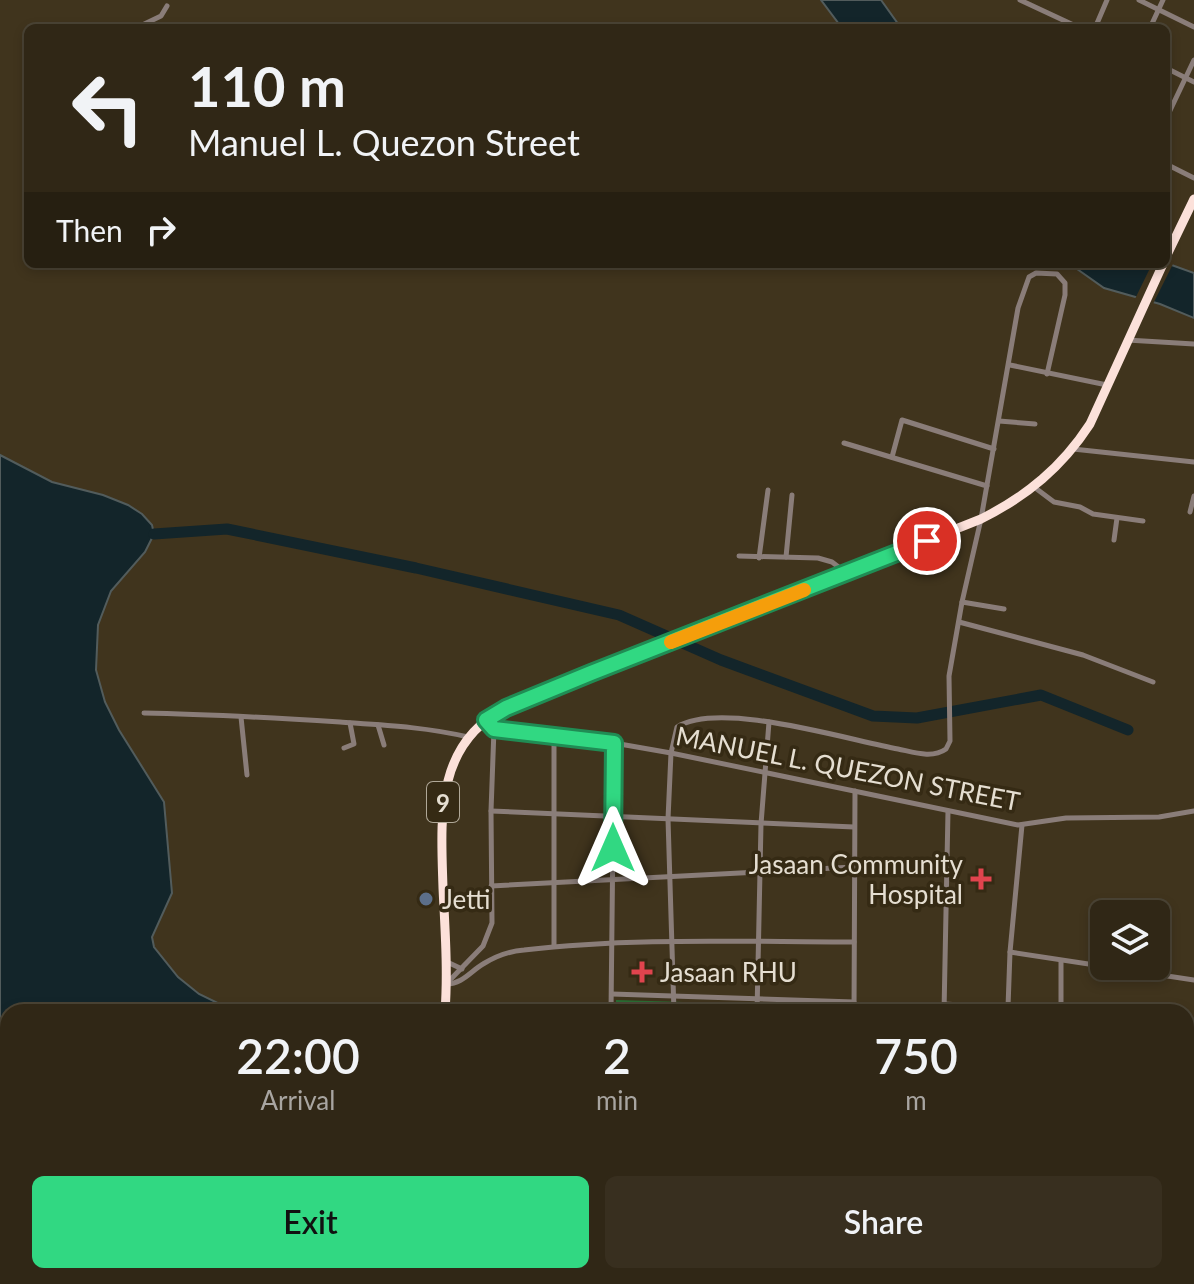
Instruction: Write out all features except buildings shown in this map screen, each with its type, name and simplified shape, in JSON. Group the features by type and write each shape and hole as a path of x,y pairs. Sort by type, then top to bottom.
{"highway":[{"path":"1170,249 1194,199"},
{"name":"9","path":"445,1004 443,805 451,768 469,737 486,720 506,708 981,519 1034,487 1072,449 1090,424 1161,268"}],"street":[{"path":"1020,0 1071,24"},
{"path":"1097,24 1107,0"},
{"path":"1139,0 1194,27"},
{"path":"1152,24 1163,0"},
{"path":"144,24 161,16 167,6"},
{"path":"1058,24 1060,19"},
{"path":"1170,111 1194,60"},
{"path":"1170,70 1194,82"},
{"path":"1170,166 1194,178"},
{"path":"674,1004 668,819 674,731 686,722 723,718 769,722 930,755 942,753 948,745 949,676 1010,365 1018,308 1029,277 1036,273 1057,274 1064,279 1066,290 1047,374"},
{"path":"1128,335 1194,344"},
{"path":"1010,365 1109,385"},
{"path":"892,457 902,420 994,449"},
{"path":"999,421 1035,424"},
{"path":"844,443 987,486"},
{"path":"1072,449 1194,462"},
{"path":"1034,487 1054,502 1083,508 1093,514 1143,521"},
{"path":"759,558 768,490"},
{"path":"786,557 792,495"},
{"path":"1190,512 1194,496"},
{"path":"1114,540 1117,518"},
{"path":"739,556 825,560 846,573"},
{"path":"962,602 1004,609"},
{"path":"959,622 1083,655 1153,682"},
{"path":"144,713 378,725 429,729 469,737"},
{"path":"241,717 247,775"},
{"path":"446,984 483,946 490,934 494,729 486,720"},
{"path":"757,1004 761,824 769,722"},
{"path":"344,748 354,744 350,723"},
{"path":"378,725 384,745"},
{"name":"MANUEL L. QUEZON STREET","path":"494,729 671,753 1022,825 1056,819 1142,818 1194,811"},
{"path":"554,737 554,946"},
{"path":"611,1004 614,743"},
{"path":"612,994 854,1002 855,791"},
{"path":"491,811 854,827"},
{"path":"944,1004 948,811"},
{"path":"1008,1004 1022,825"},
{"path":"491,886 854,867 948,866"},
{"path":"446,984 457,983 502,955 554,946 672,942 854,942"},
{"path":"1010,952 1194,980"},
{"path":"445,961 462,969"},
{"path":"1061,961 1061,1004"}],"green space":[{"path":"616,1000 752,1004 616,1004"}],"water":[{"path":"821,0 881,0 898,24 839,24"},
{"path":"1170,264 1194,273 1194,318 1160,304 1104,288 1076,268 1170,268"},
{"path":"0,455 52,482 128,505 152,525 154,534 145,552 111,591 98,625 96,670 105,702 119,730 164,802 172,893 152,937 154,947 178,977 199,994 220,1004 0,1004"}],"pier":[{"path":"1170,260 1174,262 1152,306 1134,301 1150,268 1170,268"}],"waterway":[{"path":"154,534 227,529 416,568 619,615 721,660 873,716 917,718 1041,695 1128,730"}],"slow traffic":[{"path":"671,642 804,590"}],"place":[{"name":"Jasaan Community Hospital","path":"981,879"},
{"name":"Jetti","path":"426,899"},
{"name":"Jasaan RHU","path":"642,972"}],"route":[{"path":"613,848 614,743 494,729 486,720 506,708 591,673 927,541"}]}
